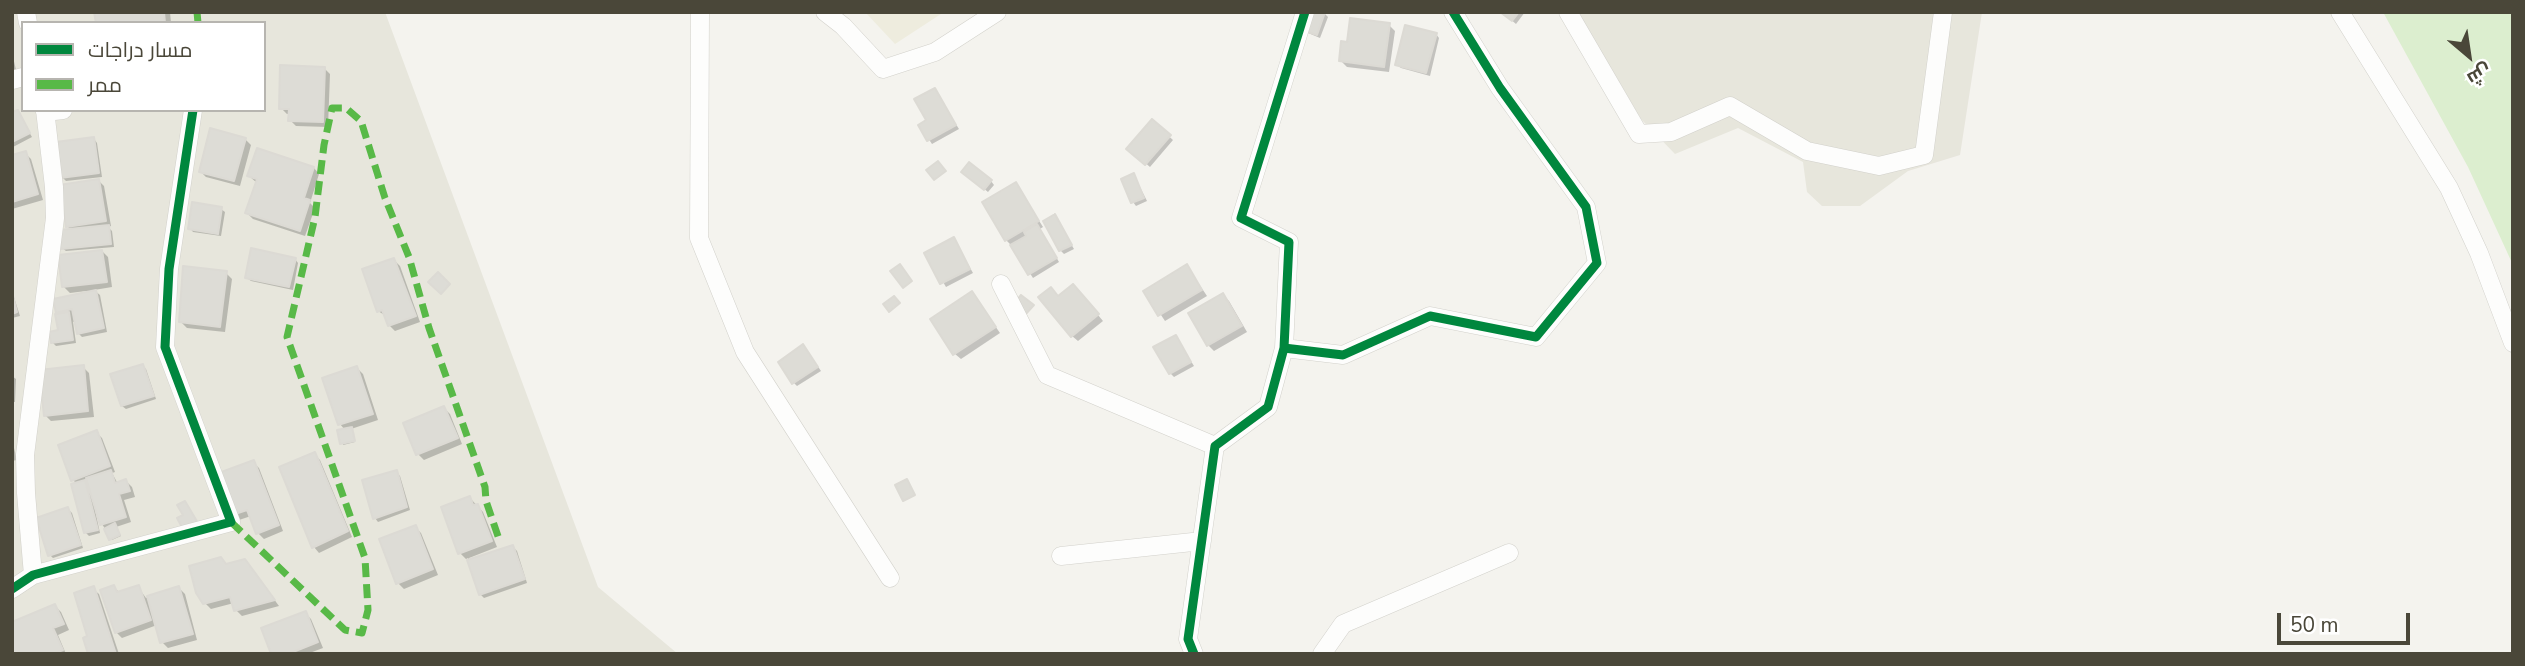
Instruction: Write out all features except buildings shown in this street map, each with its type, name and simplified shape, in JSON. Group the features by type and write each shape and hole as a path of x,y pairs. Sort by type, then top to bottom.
{"street":[{"path":"700,12 699,238 745,352 890,578"},
{"path":"825,12 843,26 883,69 935,52 998,12"},
{"path":"1194,654 1188,639 1215,446 1268,407 1284,348 1290,242 1241,218 1305,12"},
{"path":"1284,348 1343,355 1430,316 1536,337 1597,263 1586,207 1500,88 1453,12"},
{"path":"1568,12 1639,134 1671,132 1730,106 1807,151 1879,166 1924,155 1942,12"},
{"path":"2340,12 2449,188 2479,253 2513,342"},
{"path":"33,575 21,404 55,218 51,112"},
{"path":"12,589 33,575 231,522 165,347 169,269 193,112"},
{"path":"1001,284 1046,376 1215,446"},
{"path":"1061,556 1202,541"},
{"path":"1322,654 1343,624 1509,553"}],"shaded area":[{"path":"12,12 385,12 598,587 678,654 12,654"},
{"path":"865,12 944,12 895,44"},
{"path":"1578,12 1982,12 1960,155 1908,171 1860,206 1822,206 1807,192 1803,162 1738,128 1675,154 1641,119"}],"green space":[{"path":"2383,12 2513,12 2513,265 2468,167"}],"marked path":[{"path":"197,12 198,21"},
{"path":"231,522 345,630 362,633 368,610 365,558 287,337 315,217 324,145 332,108 346,108 361,121 485,487 486,501 499,539"}],"cycle path":[{"path":"1194,654 1188,639 1215,446 1268,407 1284,348 1289,242 1241,218 1305,12"},
{"path":"1284,348 1343,355 1430,316 1536,337 1597,263 1586,207 1500,88 1453,12"},
{"path":"12,589 33,575 231,522 165,347 169,269 193,112"}]}
